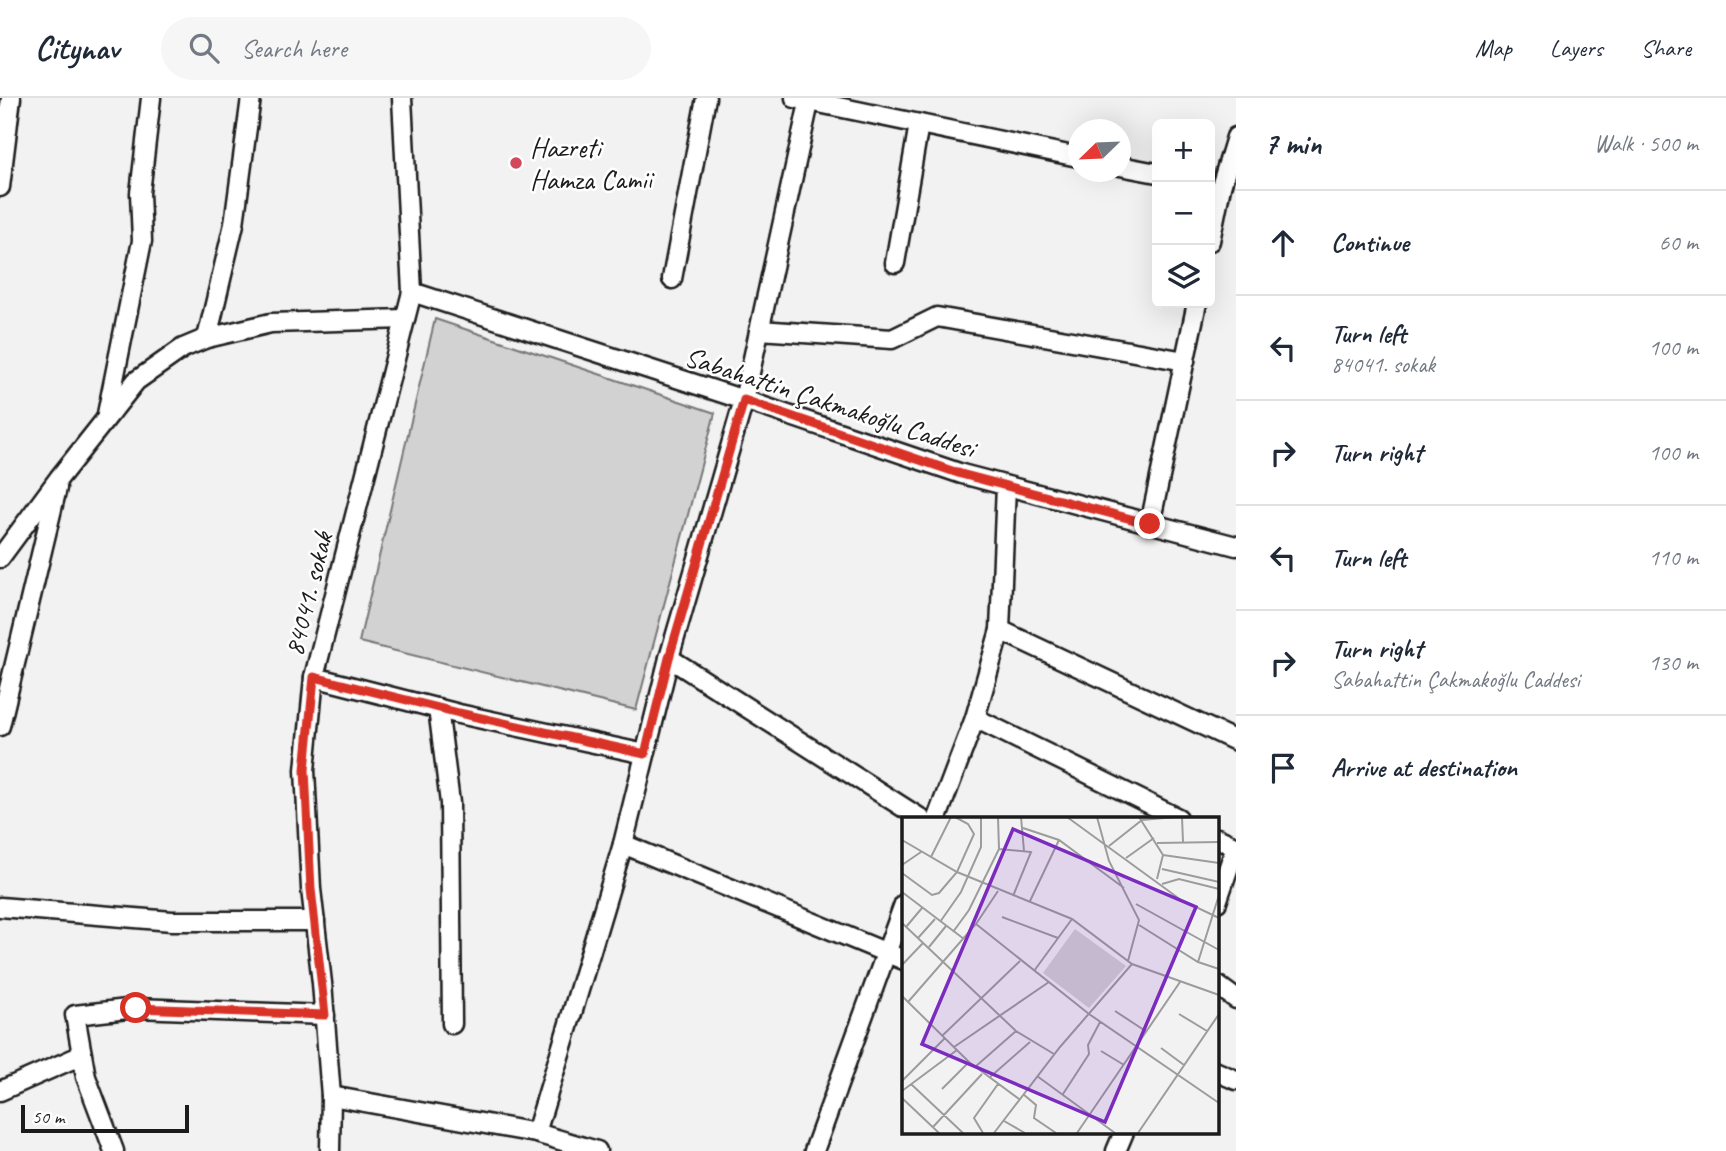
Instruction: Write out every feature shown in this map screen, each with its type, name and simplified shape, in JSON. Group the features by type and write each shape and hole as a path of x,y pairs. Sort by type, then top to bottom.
{"street":[{"path":"0,187 11,98"},
{"path":"105,421 142,241 140,193 151,98"},
{"path":"206,338 234,224 251,98"},
{"name":"84041. sokak","path":"331,1151 331,1096 311,889 305,770 314,677 412,292 402,98"},
{"path":"672,279 706,98"},
{"path":"536,1133 623,844 669,658 744,400 805,99 1068,155"},
{"path":"895,263 919,124"},
{"path":"1215,218 1236,137"},
{"path":"1131,168 1152,172"},
{"name":"Sabahattin Çakmakoğlu Caddesi","path":"412,292 961,474 1236,546"},
{"path":"1150,524 1196,308"},
{"path":"759,331 892,339 937,317 1185,360"},
{"path":"0,558 59,478 136,382 183,348 206,338 271,323 405,319"},
{"path":"0,726 59,478"},
{"path":"937,817 975,718 1000,630 1006,486"},
{"path":"1000,630 1236,741"},
{"path":"669,658 918,817"},
{"path":"314,677 645,754"},
{"path":"438,708 450,803 452,1024"},
{"path":"975,718 1176,817"},
{"path":"1218,838 1236,846 1225,892"},
{"path":"623,844 902,959"},
{"path":"0,907 172,921 315,921"},
{"path":"814,1151 902,909"},
{"path":"1218,986 1236,999"},
{"path":"114,1151 86,1077 75,1015 136,1008 325,1015"},
{"path":"0,1091 82,1055"},
{"path":"1218,1073 1236,1080"},
{"path":"331,1096 536,1133 597,1151"},
{"path":"1116,1151 1123,1134"}],"shaded area":[{"path":"435,319 715,413 636,710 359,642"}],"place":[{"name":"Hazreti Hamza Camii","path":"516,163"}],"route":[{"path":"136,1008 325,1015 311,889 305,770 314,677 459,713 645,754 669,658 744,400 961,474 1150,524"}]}
